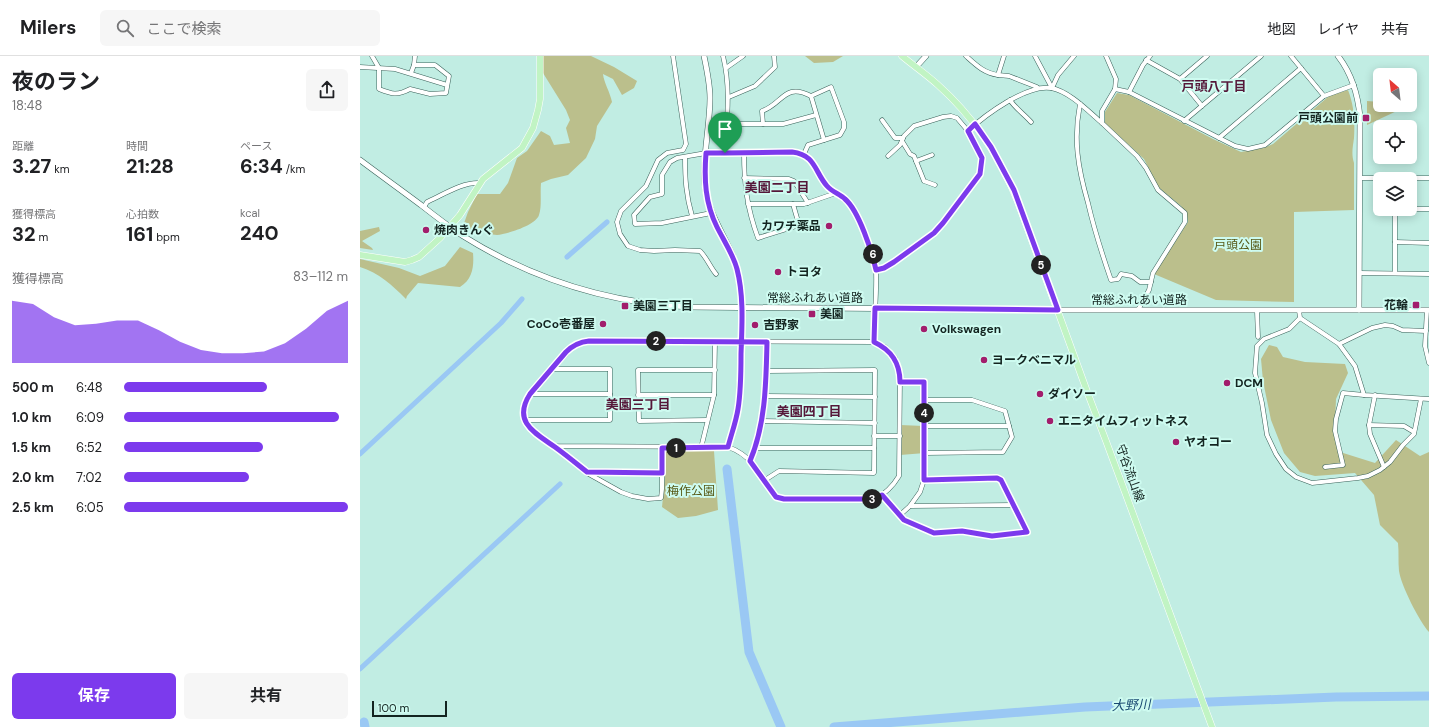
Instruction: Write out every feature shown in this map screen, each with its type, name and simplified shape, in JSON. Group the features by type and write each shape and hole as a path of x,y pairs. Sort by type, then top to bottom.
{"main road":[{"path":"360,255 399,261 412,260 419,256 450,227 460,215 480,183 492,170 522,148 536,118 540,99 540,56"},
{"name":"守谷流山線","path":"902,56 947,93 975,124 991,147 1011,185 1212,727"}],"street":[{"path":"372,56 379,68 379,89 392,94 402,94 410,89 430,94 446,94 449,76 435,65 414,65"},
{"path":"411,73 415,56"},
{"path":"674,56 686,144 683,150 667,153 658,160 646,186 621,211 617,222 620,234 628,246 640,250 654,251 700,251 705,256 709,266 716,274"},
{"path":"704,56 710,97 705,186 711,213 735,262 740,282 742,308 738,409 728,447"},
{"path":"723,56 726,68 729,97 725,153"},
{"path":"726,68 743,56"},
{"path":"729,97 755,86 775,67 774,56"},
{"path":"916,67 926,56"},
{"path":"966,56 989,74 1009,76 1037,87 1052,88 1061,91 1080,104 1137,156 1146,168 1158,190 1185,213 1185,222 1152,273 1149,290 1138,310"},
{"path":"998,75 1004,56"},
{"path":"1035,56 1052,88"},
{"path":"1052,88 1058,75 1074,56"},
{"path":"1102,123 1102,110 1115,89 1116,79 1106,56"},
{"path":"1129,92 1146,60 1150,56"},
{"path":"1180,78 1207,56"},
{"path":"1184,121 1261,56"},
{"path":"1291,56 1324,96"},
{"path":"1338,56 1346,67 1354,85 1359,105 1360,117 1359,310"},
{"path":"1146,60 1180,78 1202,106"},
{"path":"360,67 395,69 448,85"},
{"path":"1219,138 1301,68"},
{"path":"1115,89 1129,92 1234,146 1248,149 1266,145 1324,96 1354,85"},
{"path":"804,154 808,145 840,135 844,128 844,122 831,87 811,96"},
{"path":"968,131 975,124 1010,100 1037,87"},
{"path":"763,124 762,110 769,108 788,92 800,90 811,96 824,140"},
{"path":"1010,100 1015,108 1021,111 1031,122"},
{"path":"1080,104 1077,120 1076,141 1079,169 1098,242 1111,280 1118,279 1121,274 1132,276 1140,282 1151,282"},
{"path":"727,124 783,124 816,116"},
{"path":"876,270 884,268 894,262 934,233 980,174 982,158 968,131 957,118 951,116 914,126 902,139 900,145 888,156"},
{"path":"882,120 895,138 902,139"},
{"path":"902,139 910,154 914,156 924,181 935,185"},
{"path":"711,213 662,223 635,224 634,215 650,198 662,194 662,175 670,162 677,158 706,153 792,152 804,154 808,157 828,187 846,199 852,208 872,253 876,270 874,342"},
{"path":"744,153 744,178 748,204 758,238 799,225 793,204"},
{"path":"916,161 932,155"},
{"path":"685,157 687,197 692,216"},
{"name":"常総ふれあい道路","path":"360,160 450,227 483,248 527,270 563,284 595,294 628,301 668,306 742,308 1257,311 1428,310"},
{"path":"744,178 789,179 794,181 808,203"},
{"path":"1360,178 1373,178"},
{"path":"1417,178 1429,178"},
{"path":"424,207 427,202 438,197 464,186 480,183"},
{"path":"748,204 808,203 836,193"},
{"path":"1395,273 1395,209 1429,209"},
{"path":"1395,242 1429,242"},
{"path":"1360,274 1429,274"},
{"path":"1299,310 1300,318 1339,344 1355,366 1364,394"},
{"path":"1428,310 1426,346 1429,362"},
{"path":"1257,311 1258,337"},
{"path":"1300,318 1289,329 1264,339 1257,346 1254,373 1262,403 1267,435 1276,454 1286,469 1296,477 1312,483 1368,476 1384,467 1390,462 1414,432 1421,399"},
{"path":"1339,344 1372,328 1385,325 1393,326 1402,330 1426,331"},
{"path":"554,446 662,448 728,447 744,454 765,480 776,497 784,499 875,499 890,488 899,476 900,382 895,358 885,347 874,342 581,342 566,352 530,394 525,402 523,411 524,420 536,435 554,446 587,472 621,492 632,496 648,499 661,498 662,448"},
{"path":"701,448 714,395 715,342"},
{"path":"750,461 756,448 766,396 767,342"},
{"path":"524,420 610,420 610,369 552,368"},
{"path":"707,420 639,421 638,370 715,370"},
{"path":"765,480 779,471 874,473 875,423 875,370 767,371"},
{"path":"900,382 924,382 925,453 924,480 920,492 910,506 900,515"},
{"path":"1325,468 1343,465 1335,431 1336,418 1343,393 1429,399"},
{"path":"530,394 610,394"},
{"path":"638,394 714,395"},
{"path":"1375,395 1369,424 1370,434 1384,467"},
{"path":"766,396 875,397"},
{"path":"924,400 972,400 1005,411 1012,437 1003,452 925,453"},
{"path":"761,421 875,423"},
{"path":"1369,424 1404,426 1414,432"},
{"path":"924,426 1009,426"},
{"path":"874,436 900,436"},
{"path":"756,448 874,448"},
{"path":"587,472 662,473"},
{"path":"882,495 904,520 934,533 962,531 992,536 1027,532 1001,480 997,478 924,480"},
{"path":"910,506 1014,505"}],"green space":[{"path":"542,56 591,56 614,67 637,81 634,88 622,95 613,79 603,74 612,102 597,126 595,139 586,158 568,175 541,183 540,208 537,219 514,231 502,234 494,235 476,232 463,226 477,194 500,194 508,183 517,158 527,151 541,131 550,136 554,145 570,143 566,128 570,120 566,110 543,73"},
{"path":"805,56 843,56 833,62 814,63"},
{"name":"戸頭公園","path":"1348,90 1352,101 1354,119 1352,153 1354,163 1354,210 1294,212 1294,302 1216,300 1154,274 1188,222 1187,215 1181,206 1158,187 1144,159 1105,123 1105,112 1117,93 1129,95 1241,152 1263,148 1273,144 1329,96"},
{"path":"1367,101 1373,101 1373,112 1395,112 1378,120 1373,120 1373,122 1367,125"},
{"path":"379,227 380,231 362,241 373,250 360,248 360,231"},
{"path":"460,247 473,253 472,272 464,284 460,287 418,283 406,299 385,280 360,267 360,259 399,268 420,276 445,266"},
{"path":"1269,345 1277,347 1283,357 1305,362 1345,364 1348,373 1336,399 1335,424 1340,452 1375,463 1396,440 1420,456 1429,452 1429,632 1416,612 1403,585 1399,571 1398,543 1380,525 1374,495 1355,473 1315,476 1300,472 1284,453 1271,420 1263,381 1261,359"},
{"path":"900,425 924,426 925,453 900,455"},
{"name":"梅作公園","path":"664,451 714,451 718,510 696,516 678,518 662,507 665,477"}],"waterway":[{"path":"567,257 607,222"},
{"path":"360,454 501,323 522,299"},
{"path":"727,469 749,652 781,727"},
{"path":"360,669 560,484"},
{"name":"大野川","path":"834,727 1085,707 1336,697 1429,696"},
{"path":"364,722 365,727"}],"place":[{"name":"戸頭公園前","path":"1366,118"},
{"name":"カワチ薬品","path":"829,226"},
{"name":"焼肉きんぐ","path":"426,230"},
{"name":"トヨタ","path":"778,272"},
{"name":"花輪","path":"1416,305"},
{"name":"美園三丁目","path":"625,306"},
{"name":"美園","path":"812,314"},
{"name":"CoCo壱番屋","path":"603,324"},
{"name":"吉野家","path":"755,325"},
{"name":"Volkswagen","path":"924,329"},
{"name":"ヨークベニマル","path":"984,360"},
{"name":"DCM","path":"1227,383"},
{"name":"ダイソー","path":"1040,394"},
{"name":"エニタイムフィットネス","path":"1050,421"},
{"name":"ヤオコー","path":"1176,442"}],"district":[{"name":"戸頭八丁目","path":"1214,86"},
{"name":"美園二丁目","path":"777,187"},
{"name":"美園三丁目","path":"638,404"},
{"name":"美園四丁目","path":"809,411"}],"route":[{"path":"725,153 706,153 705,186 711,213 735,262 740,282 742,308 741,342 741,371 738,409 728,447 662,448 662,473 587,472 554,446 536,435 529,428 524,420 523,411 525,402 530,394 566,352 581,342 589,341 715,342 741,342 767,342 766,396 756,448 750,461 776,497 784,499 875,499 882,495 904,520 934,533 962,531 992,536 1027,532 1001,480 997,478 924,480 924,382 900,382 895,358 885,347 874,342 875,308 1058,310 1035,251 1014,190 991,147 975,124 968,131 982,158 980,174 934,233 894,262 884,268 876,270 867,240 852,208 846,199 828,187 808,157 802,153 792,152 725,153"}]}
